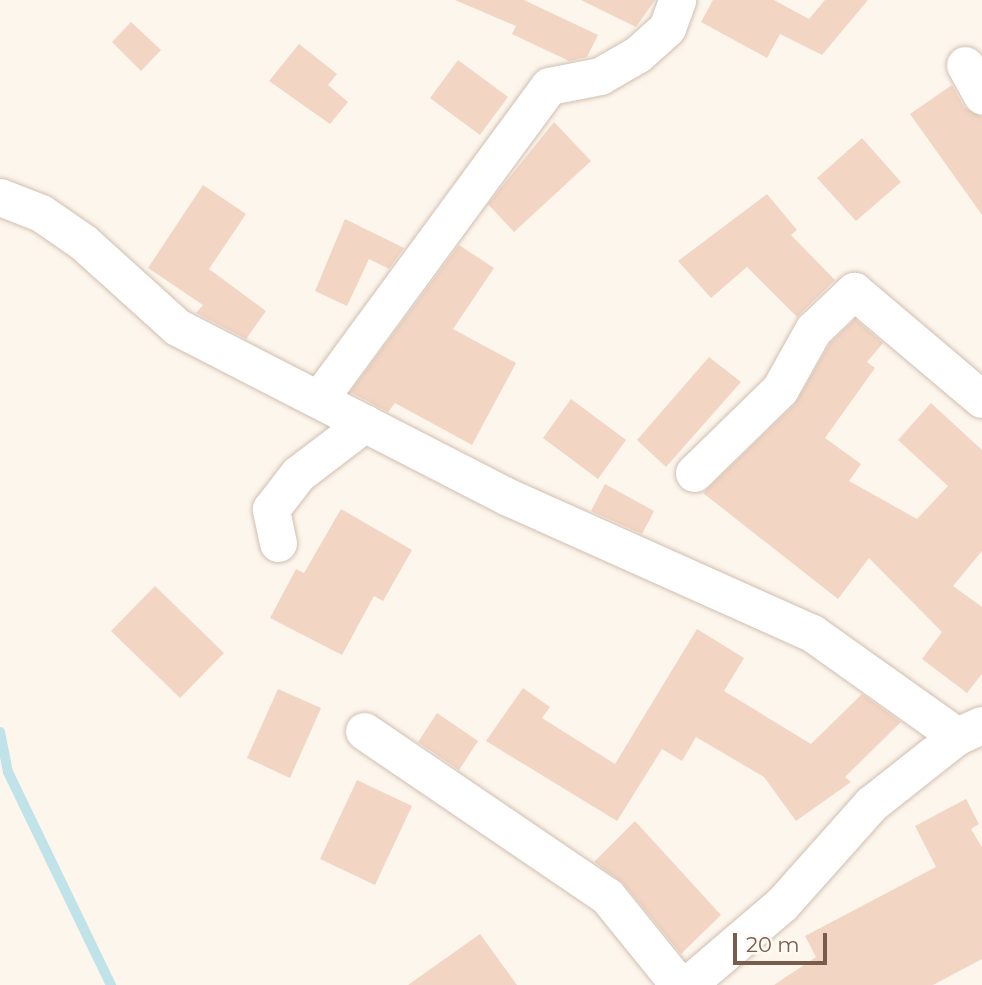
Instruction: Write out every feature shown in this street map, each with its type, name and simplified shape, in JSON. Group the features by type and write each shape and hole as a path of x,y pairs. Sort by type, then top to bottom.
{"street":[{"path":"319,398 550,86 600,76 638,54 667,28 677,0"},
{"path":"0,197 41,213 83,242 177,327 689,583 739,597 812,633 970,731 871,804 782,904 687,985"},
{"path":"694,473 780,389 813,330 854,291 982,399"},
{"path":"278,543 271,509 298,474 365,422"},
{"path":"364,732 607,897 679,985"}],"building":[{"path":"455,0 524,0 598,35 587,57 569,61 512,34 516,26"},
{"path":"581,0 655,0 636,27"},
{"path":"713,0 774,0 809,19 825,0 868,0 822,55 780,34 767,58 701,22"},
{"path":"131,22 161,50 141,71 112,42"},
{"path":"299,44 337,74 328,85 348,102 330,124 269,81"},
{"path":"458,60 508,97 480,135 430,98"},
{"path":"952,85 964,107 982,117 982,215 910,114"},
{"path":"554,122 591,161 514,232 488,204"},
{"path":"862,138 901,182 856,221 817,178"},
{"path":"203,185 246,214 209,269 266,311 246,339 196,313 203,305 148,268"},
{"path":"767,194 797,230 791,235 835,280 797,317 747,267 711,298 678,261"},
{"path":"345,219 404,248 389,269 369,259 347,306 315,291"},
{"path":"459,245 494,268 453,329 516,363 472,445 395,403 388,412 350,392"},
{"path":"855,319 883,343 867,362 875,368 825,438 861,464 849,481 917,519 948,486 898,440 931,403 982,450 982,551 953,586 982,607 982,674 967,693 922,659 942,632 869,558 838,599 703,493 795,404 830,343"},
{"path":"709,357 741,382 666,467 637,440"},
{"path":"571,399 626,440 598,479 543,438"},
{"path":"605,484 654,511 642,534 591,511"},
{"path":"341,509 412,550 383,601 374,596 342,655 270,618 296,569 304,573"},
{"path":"155,586 224,653 180,698 111,631"},
{"path":"697,629 744,658 724,691 811,744 862,694 901,722 845,777 851,782 796,821 764,777 696,737 682,761 662,749 617,821 486,741 523,688 550,707 542,718 615,764"},
{"path":"278,689 321,708 290,778 247,758"},
{"path":"437,713 478,741 459,770 418,742"},
{"path":"357,780 412,806 375,885 320,859"},
{"path":"966,799 979,824 971,829 982,847 982,959 933,985 774,985 816,957 805,936 936,867 915,826"},
{"path":"635,821 721,915 681,954 623,883 594,862"},
{"path":"480,934 517,985 408,985"}],"waterway":[{"path":"0,732 8,772 111,985"}]}
